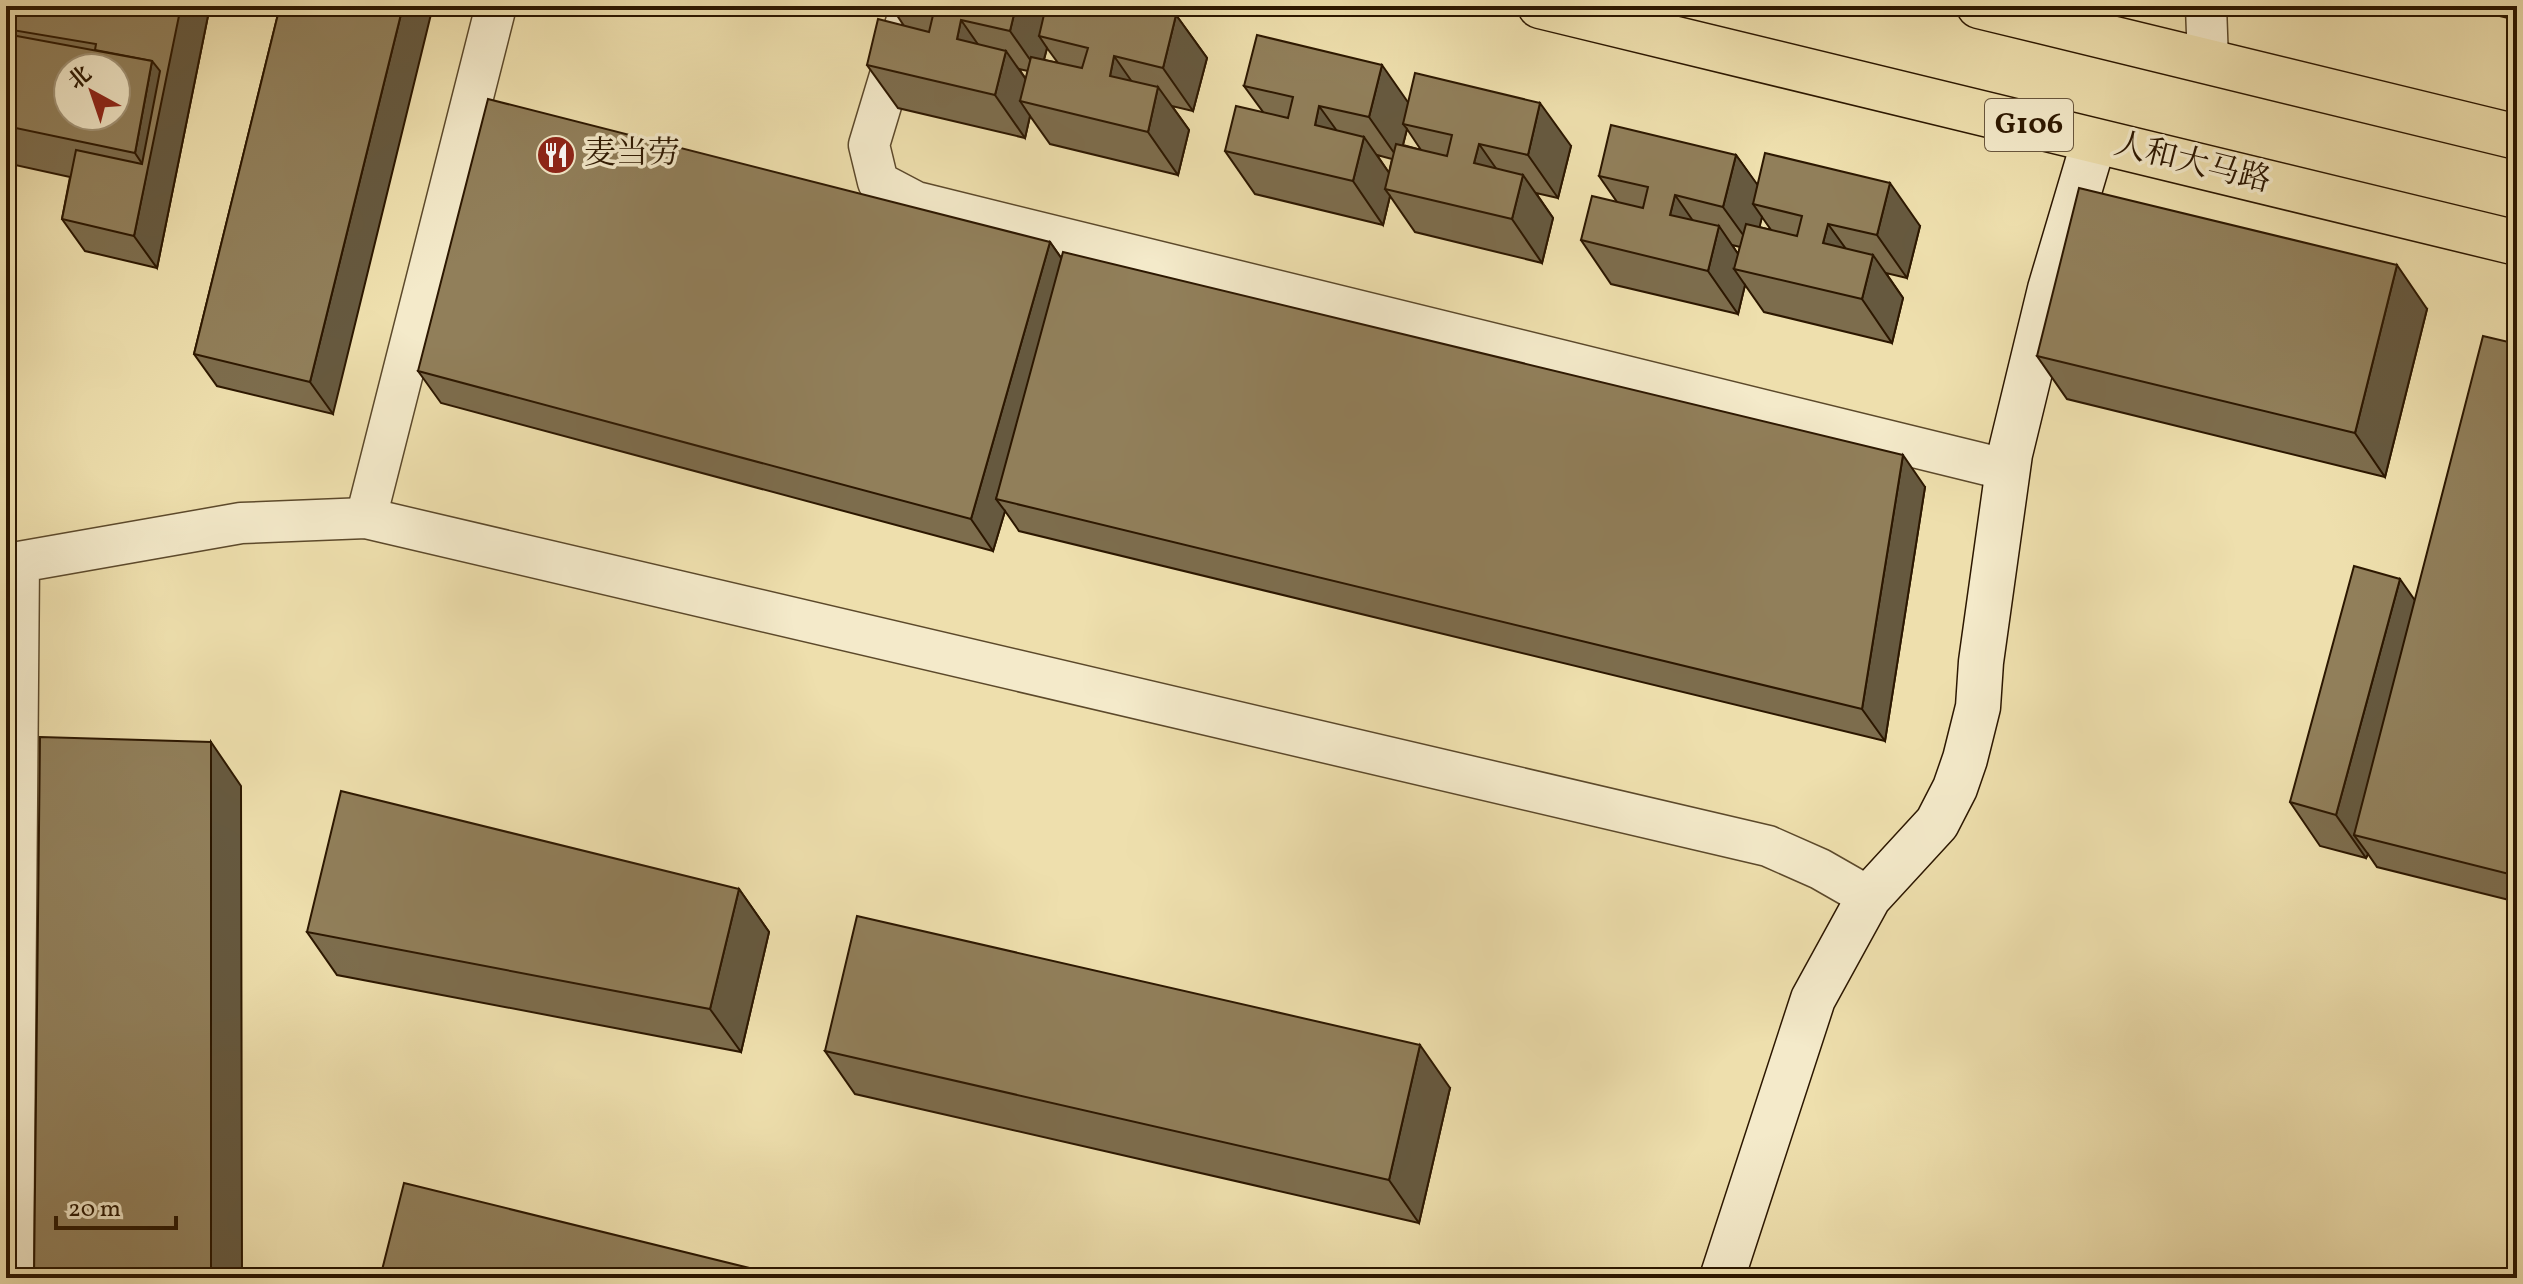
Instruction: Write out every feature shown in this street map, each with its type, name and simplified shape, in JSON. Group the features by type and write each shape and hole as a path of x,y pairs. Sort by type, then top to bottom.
{"highway":[{"name":"人和大马路","path":"1540,6 2517,243"},
{"path":"1979,6 2517,137"}],"street":[{"path":"366,518 496,6"},
{"path":"911,6 869,145 878,182 916,202 2008,470"},
{"path":"2206,6 2208,61"},
{"path":"1722,1278 1813,999 1869,897 1937,823 1955,788 1965,759 1978,707 1981,662 2008,470 2050,289 2094,141"},
{"path":"13,1278 19,562 241,523 366,518 1768,846 1820,869 1869,897"}],"building":[{"path":"6,6 181,6 134,236 62,219 76,150 142,164 160,71 152,61 132,57 132,52 105,52 95,50 96,44 6,29"},
{"path":"280,6 403,6 310,382 194,354"},
{"path":"913,6 1016,6 1010,31 961,20 957,39 1006,51 995,95 867,65 878,19 929,32 934,11"},
{"path":"1046,6 1138,6 1176,15 1163,68 1114,56 1110,76 1158,87 1148,132 1020,101 1031,57 1082,68 1088,48 1039,36"},
{"path":"6,34 103,52 52,52 52,132 132,132 132,57 152,61 135,153 6,126"},
{"path":"1257,35 1382,65 1369,117 1319,106 1315,125 1364,137 1353,181 1225,151 1236,106 1288,118 1293,97 1244,86"},
{"path":"1415,73 1540,103 1528,155 1479,144 1474,163 1523,175 1512,219 1385,189 1396,144 1447,156 1452,135 1403,124"},
{"path":"488,99 1050,242 971,519 418,371"},
{"path":"1611,125 1736,155 1723,207 1675,195 1670,215 1719,226 1708,271 1581,240 1592,196 1643,208 1648,187 1599,176"},
{"path":"1765,153 1890,183 1877,235 1828,224 1823,243 1873,255 1862,299 1734,269 1746,224 1797,236 1802,216 1753,204"},
{"path":"2079,188 2397,265 2355,433 2037,356"},
{"path":"1063,252 1903,455 1862,709 996,499"},
{"path":"2483,336 2517,344 2517,876 2354,835"},
{"path":"2354,566 2400,579 2336,815 2290,802"},
{"path":"40,737 211,742 211,1278 34,1278"},
{"path":"341,791 739,889 710,1009 307,932"},
{"path":"857,916 1420,1045 1389,1180 825,1051"},
{"path":"404,1183 790,1278 380,1278"}],"place":[{"name":"麦当劳","path":"556,155"}]}
